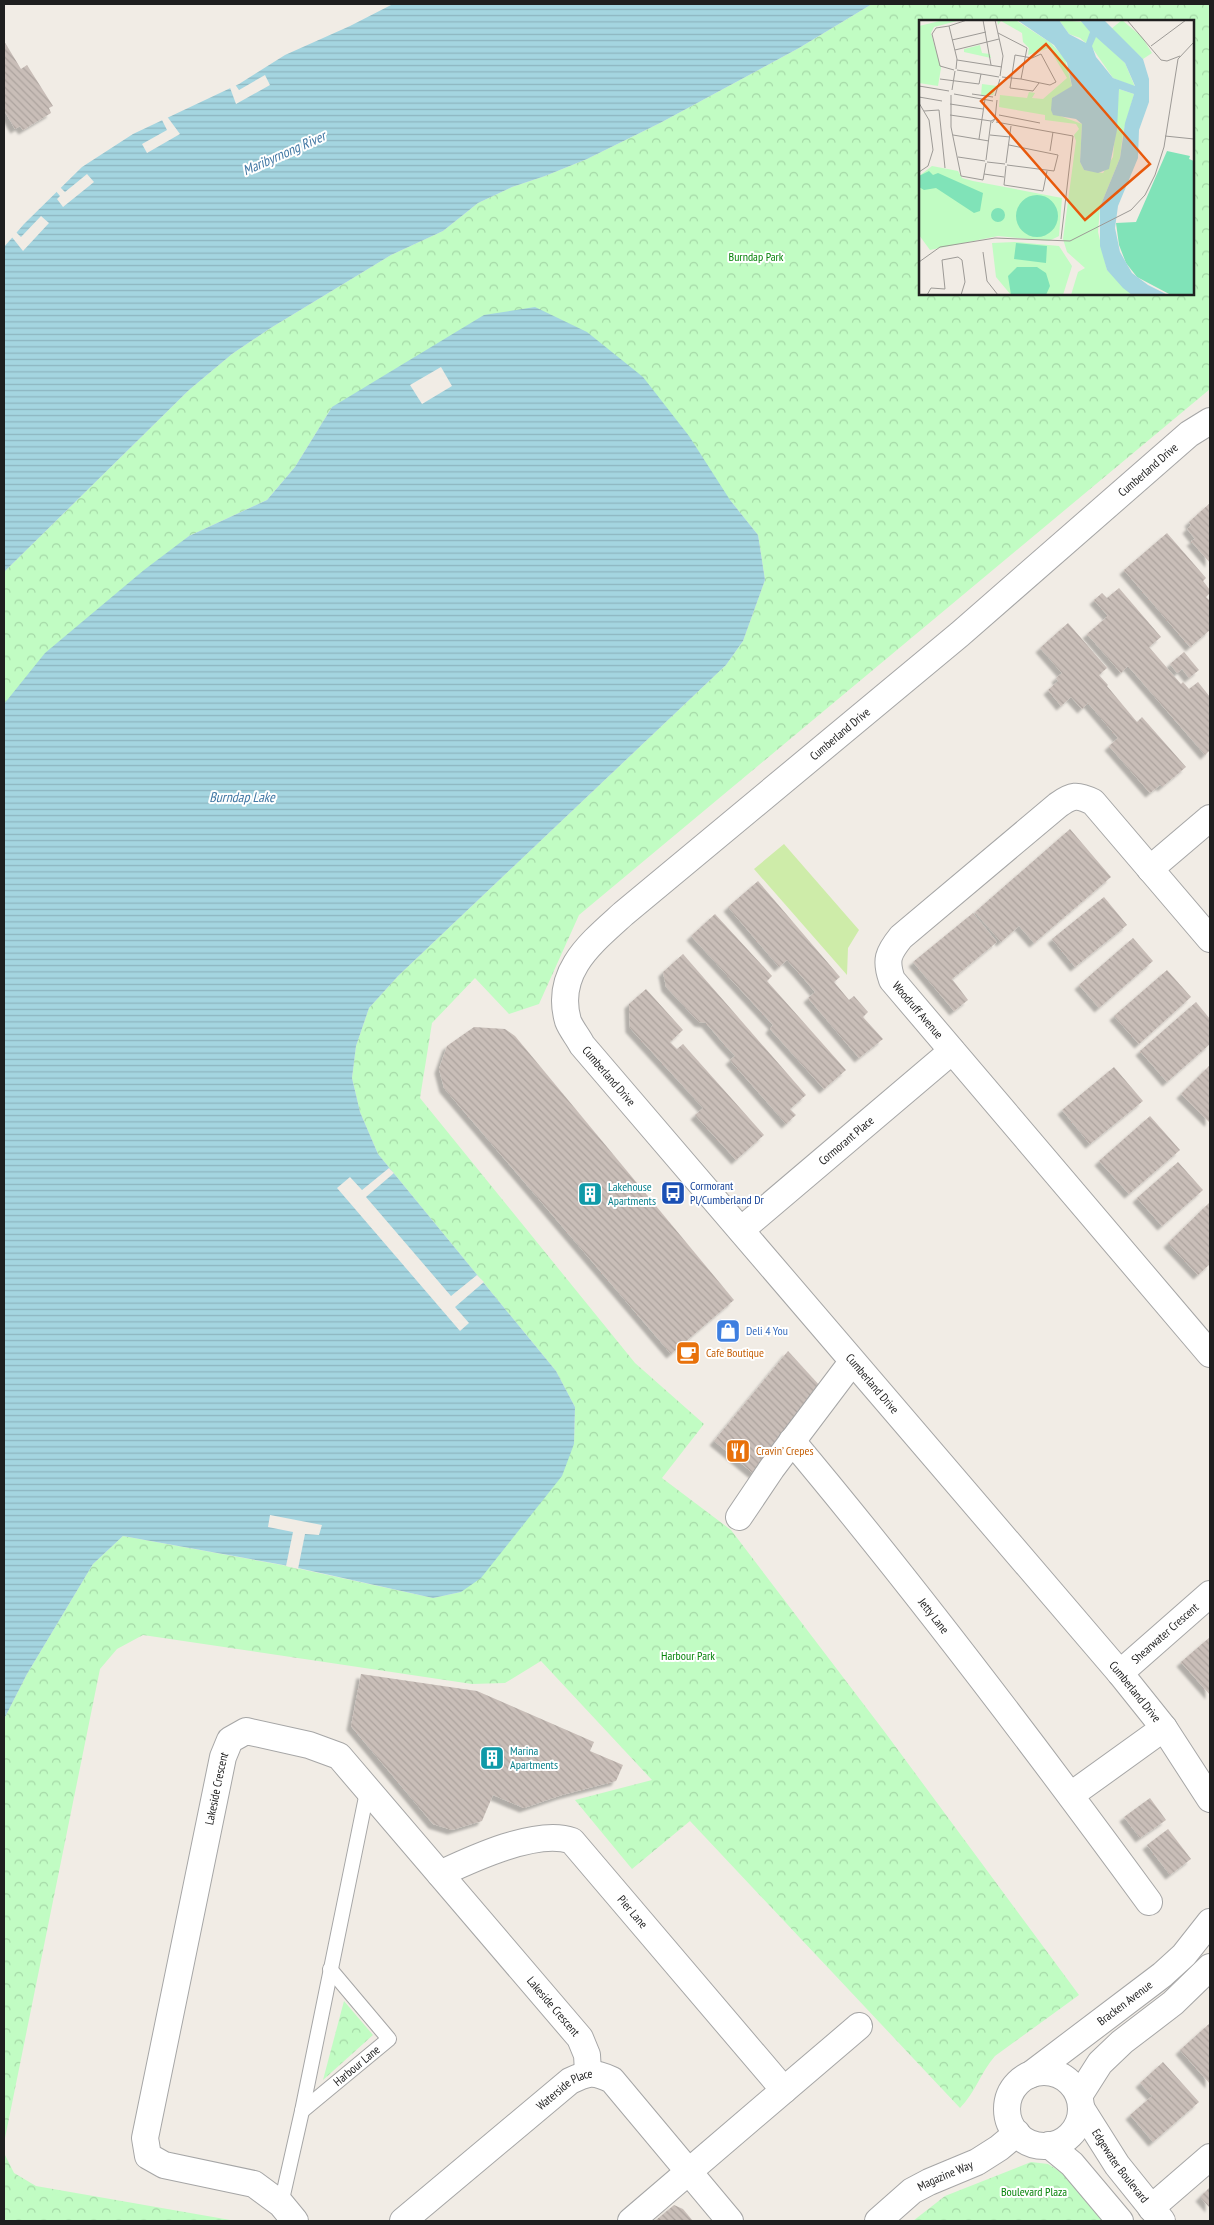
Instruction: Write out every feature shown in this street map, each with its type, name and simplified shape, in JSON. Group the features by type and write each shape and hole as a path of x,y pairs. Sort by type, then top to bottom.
{"street":[{"name":"Cumberland Drive","path":"1210,407 1200,428 960,634 623,914 584,950 571,972 565,995 569,1022 582,1045 852,1362 1120,1672 1164,1728 1210,1798"},
{"name":"Woodruff Avenue","path":"1210,939 1093,802 1081,796 1068,798 902,937 889,956 888,968 892,980 1210,1354"},
{"path":"1150,869 1210,818"},
{"name":"Cormorant Place","path":"741,1230 952,1051"},
{"path":"739,1517 792,1441 852,1362"},
{"name":"Jetty Lane","path":"792,1441 864,1527 1070,1795 1149,1902"},
{"name":"Shearwater Crescent","path":"1120,1672 1210,1594"},
{"path":"1070,1795 1164,1728"},
{"name":"Lakeside Crescent","path":"288,2212 254,2184 164,2165 148,2156 145,2138 223,1757 230,1740 246,1731 308,1745 339,1756 367,1792 440,1874 580,2038 587,2055 588,2072"},
{"name":"Pier Lane","path":"440,1874 481,1855 544,1838 560,1836 572,1841 784,2090"},
{"name":"Bracken Avenue","path":"1030,2074 1162,1975 1184,1955 1210,1922"},
{"path":"1080,2102 1072,2084 1055,2074 1043,2072 1030,2074 1020,2081 1009,2097 1007,2110 1010,2122 1017,2133 1025,2140 1037,2145 1050,2145 1062,2141 1072,2133 1079,2121 1080,2102 1100,2063 1122,2042 1173,2003 1210,1967"},
{"path":"631,2221 859,2026"},
{"name":"Waterside Place","path":"403,2221 570,2081 588,2072 600,2074 612,2080 730,2221"},
{"name":"Edgewater Boulevard","path":"1080,2102 1116,2165 1157,2215"},
{"name":"Magazine Way","path":"878,2221 912,2192 929,2182 977,2162 999,2148 1017,2133"},
{"path":"1050,2145 1072,2164 1120,2221"},
{"path":"1157,2215 1210,2157"}],"lane":[{"path":"288,2212 302,2111 367,1792"},
{"name":"Harbour Lane","path":"302,2111 389,2038 330,1970"}],"green space":[{"path":"872,4 1210,4 1210,389 579,915 539,1004 509,1014 475,978 432,1023 420,1098 635,1363 704,1424 662,1478 731,1530 884,1731 1079,1995 995,2056 970,2096 960,2108 690,1821 632,1869 575,1800 652,1780 541,1661 505,1683 472,1684 143,1635 117,1649 100,1669 4,2143 4,1719 27,1674 93,1564 123,1536 282,1565 433,1598 461,1592 574,1444 575,1407 556,1371 378,1154 360,1112 352,1078 356,1046 369,1008 398,976 726,665 743,641 765,580 758,535 730,500 332,407 295,467 267,500 189,536 4,704 4,572 189,390 232,354 269,329 391,255 443,231 478,203 512,187 587,159 660,123 799,48"},
{"path":"784,844 859,930 848,948 847,975 754,869"},
{"path":"344,2001 373,2035 323,2080"},
{"path":"4,2153 14,2173 36,2186 236,2221 4,2221"},
{"name":"Boulevard Plaza","path":"1031,2162 1048,2164 1064,2174 1103,2221 913,2221 945,2196"}],"water":[{"name":"Maribyrnong River","path":"393,4 872,4 799,48 660,123 587,159 512,187 478,203 443,231 391,255 269,329 232,354 189,390 4,572 4,247 24,224 82,167 133,134 239,84 285,55 350,26"},
{"name":"Burndap Lake","path":"535,307 587,332 643,377 689,436 730,500 758,535 765,580 743,641 726,665 398,976 369,1008 356,1046 352,1078 360,1112 378,1154 556,1371 575,1407 574,1444 562,1476 481,1578 461,1592 433,1598 289,1566 123,1536 93,1564 27,1674 4,1719 4,704 45,653 144,570 189,536 267,500 295,467 332,407 484,315"}],"pier":[{"path":"265,75 270,85 236,104 229,85 234,83 239,90"},
{"path":"166,115 180,134 147,153 142,144 167,130 161,118"},
{"path":"87,174 94,182 63,207 57,199 60,196 55,190 59,186 65,192"},
{"path":"41,216 49,223 23,251 11,236 15,231 21,237"},
{"path":"441,367 452,386 422,404 410,385"},
{"path":"389,1168 394,1173 366,1197 451,1296 477,1275 484,1282 455,1307 469,1323 460,1331 337,1188 350,1177 362,1190"},
{"path":"270,1515 322,1525 319,1535 305,1534 298,1569 286,1566 293,1532 268,1527"}],"building":[{"path":"4,41 21,69 27,65 53,106 49,108 51,113 23,130 20,126 15,129 4,110"},
{"path":"1210,503 1210,563 1191,541 1195,539 1187,529 1191,525 1189,522"},
{"path":"1167,533 1206,578 1203,581 1210,590 1206,597 1210,601 1210,630 1190,647 1124,570"},
{"path":"1119,588 1161,637 1149,647 1181,684 1183,682 1189,689 1198,682 1210,697 1210,750 1205,755 1128,666 1121,673 1087,634 1108,616 1094,600 1102,593 1107,598"},
{"path":"1068,623 1107,668 1099,675 1107,686 1137,722 1142,717 1186,767 1162,787 1160,785 1150,793 1109,746 1118,738 1088,703 1082,709 1071,697 1061,706 1048,690 1058,681 1056,678 1062,673 1040,648"},
{"path":"1184,652 1199,670 1189,678 1182,669 1177,673 1170,664"},
{"path":"1070,829 1111,877 1034,943 1019,926 1001,942 975,912"},
{"path":"758,881 840,977 834,982 849,1000 854,996 868,1012 863,1017 883,1039 859,1058 808,998 815,992 798,972 787,960 779,967 728,907"},
{"path":"1104,897 1127,925 1075,967 1052,939"},
{"path":"973,913 997,942 952,979 968,1000 954,1011 913,962"},
{"path":"715,914 772,976 767,981 846,1070 824,1089 770,1029 773,1025 691,936"},
{"path":"1133,938 1153,961 1099,1008 1079,985"},
{"path":"683,954 806,1095 790,1109 796,1115 786,1124 730,1060 735,1056 706,1023 699,1022 666,987 663,972"},
{"path":"1167,970 1191,997 1139,1044 1114,1016"},
{"path":"646,989 683,1030 670,1042 677,1049 683,1044 764,1135 736,1160 695,1115 703,1108 630,1028 629,1004"},
{"path":"1196,1002 1210,1019 1210,1044 1167,1082 1140,1051"},
{"name":"Lakehouse Apartments","path":"474,1027 505,1029 515,1036 734,1300 671,1354 444,1088 439,1069 447,1046"},
{"path":"1210,1065 1210,1121 1209,1122 1181,1094"},
{"path":"1114,1067 1143,1101 1090,1144 1062,1110"},
{"path":"1150,1116 1180,1150 1129,1194 1099,1161"},
{"path":"1178,1162 1203,1190 1162,1226 1137,1198"},
{"path":"1210,1202 1210,1264 1198,1275 1168,1243"},
{"path":"788,1351 821,1387 754,1474 714,1441"},
{"path":"1210,1637 1210,1695 1181,1662"},
{"name":"Marina Apartments","path":"361,1674 477,1691 594,1742 590,1751 623,1765 616,1781 562,1795 524,1808 493,1795 482,1821 452,1830 433,1824 351,1726"},
{"path":"1150,1798 1166,1820 1140,1838 1124,1817"},
{"path":"1168,1829 1191,1859 1170,1875 1147,1845"},
{"path":"1210,2023 1210,2084 1180,2050"},
{"path":"1163,2062 1199,2102 1153,2142 1130,2115 1152,2096 1140,2083"},
{"path":"1210,2187 1210,2208 1200,2197"},
{"path":"674,2205 683,2209 693,2221 655,2221"}],"place":[{"name":"Cormorant Pl/Cumberland Dr","path":"673,1193"},
{"name":"Lakehouse Apartments","path":"590,1194"},
{"name":"Deli 4 You","path":"728,1331"},
{"name":"Cafe Boutique","path":"688,1353"},
{"name":"Cravin’ Crepes","path":"738,1451"},
{"name":"Marina Apartments","path":"492,1758"}],"park label":[{"name":"Burndap Park","path":"756,257"},
{"name":"Harbour Park","path":"688,1656"}]}
